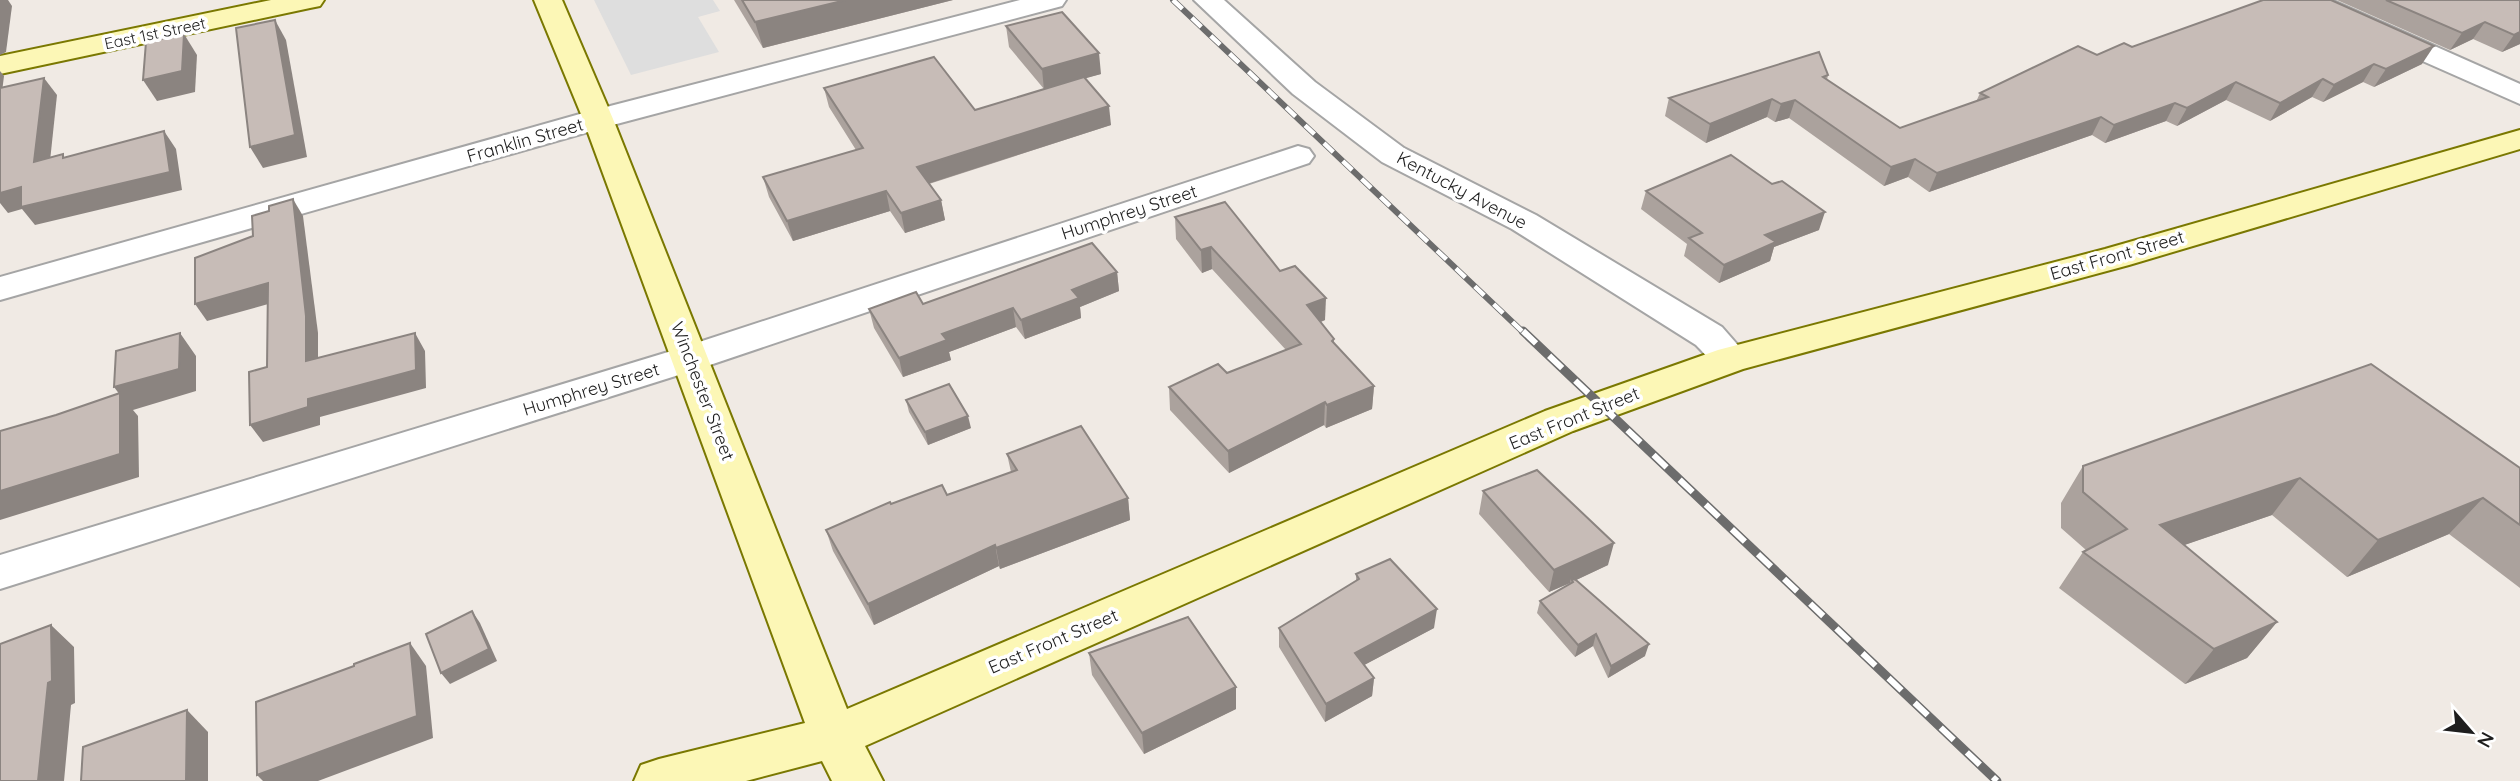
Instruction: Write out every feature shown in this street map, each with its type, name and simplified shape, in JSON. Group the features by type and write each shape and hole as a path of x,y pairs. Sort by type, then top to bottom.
{"street":[{"name":"East 1st Street","path":"0,65 310,0"},
{"name":"Winchester Street","path":"548,0 598,119 691,358 834,737 858,781"},
{"name":"Franklin Street","path":"0,289 598,119 1052,0"},
{"name":"Kentucky Avenue","path":"1208,0 1304,88 1393,155 1524,222 1709,336 1731,359"},
{"path":"2308,0 2520,95"},
{"name":"East Front Street","path":"659,781 834,737 1559,422 1731,359 2117,257 2520,139"},
{"name":"Humphrey Street","path":"0,572 691,358 1298,156"}],"shaded area":[{"path":"594,0 713,0 720,11 698,17 719,52 631,75"}],"building":[{"path":"742,0 846,0 755,22"},
{"path":"2263,0 2331,0 2434,46 2386,69 2374,64 2334,85 2323,79 2280,103 2236,82 2187,108 2175,103 2114,125 2101,117 1937,173 1915,159 1891,167 1795,100 1781,104 1772,99 1710,124 1669,98 1819,52 1828,75 1823,77 1900,128 1988,97 1980,93 2078,46 2097,55 2124,43 2132,47"},
{"path":"2386,0 2520,0 2520,32 2514,35 2485,22 2462,33"},
{"path":"1062,12 1099,53 1042,69 1006,26"},
{"path":"275,20 295,135 250,147 236,28"},
{"path":"184,34 182,71 143,80 146,42"},
{"path":"934,57 975,110 1084,77 1109,106 917,167 941,200 901,213 886,191 787,221 763,177 863,148 824,88"},
{"path":"44,78 34,162 63,154 63,158 164,131 170,172 21,207 21,187 0,193 0,88"},
{"path":"1731,155 1772,184 1782,181 1825,212 1765,235 1776,242 1724,265 1689,238 1702,233 1646,191"},
{"path":"293,199 306,316 306,361 415,333 416,370 308,399 308,407 250,425 249,372 267,367 268,283 195,304 195,258 253,236 252,216 269,211 269,206"},
{"path":"1225,202 1280,271 1295,266 1326,298 1307,305 1334,339 1332,341 1374,386 1327,405 1325,402 1228,451 1169,387 1218,364 1227,373 1301,344 1211,247 1201,250 1175,217"},
{"path":"1092,243 1117,272 1072,290 1079,298 1021,320 1013,308 942,334 947,340 899,358 869,309 916,292 923,304"},
{"path":"180,333 179,369 114,387 116,351"},
{"path":"2371,364 2520,468 2520,525 2483,498 2378,540 2300,478 2160,525 2277,622 2214,649 2083,552 2127,529 2083,492 2083,466"},
{"path":"949,384 968,416 925,432 906,400"},
{"path":"120,393 120,454 0,491 0,431"},
{"path":"1081,426 1128,498 996,548 995,545 868,604 826,530 890,502 891,504 942,485 947,495 1017,470 1007,454"},
{"path":"1537,470 1614,543 1554,570 1483,491"},
{"path":"1390,559 1437,609 1355,653 1374,678 1326,704 1279,628 1359,579 1356,574"},
{"path":"1571,578 1649,644 1611,666 1596,634 1578,645 1540,601 1573,582"},
{"path":"472,611 489,649 441,673 426,634"},
{"path":"1188,617 1236,687 1142,733 1089,653"},
{"path":"51,625 52,681 48,683 38,781 0,781 0,644"},
{"path":"410,643 417,716 257,775 256,702"},
{"path":"187,710 186,781 81,781 83,747"}],"railway":[{"path":"1173,0 1524,333"},
{"path":"1523,331 1997,781"}]}
